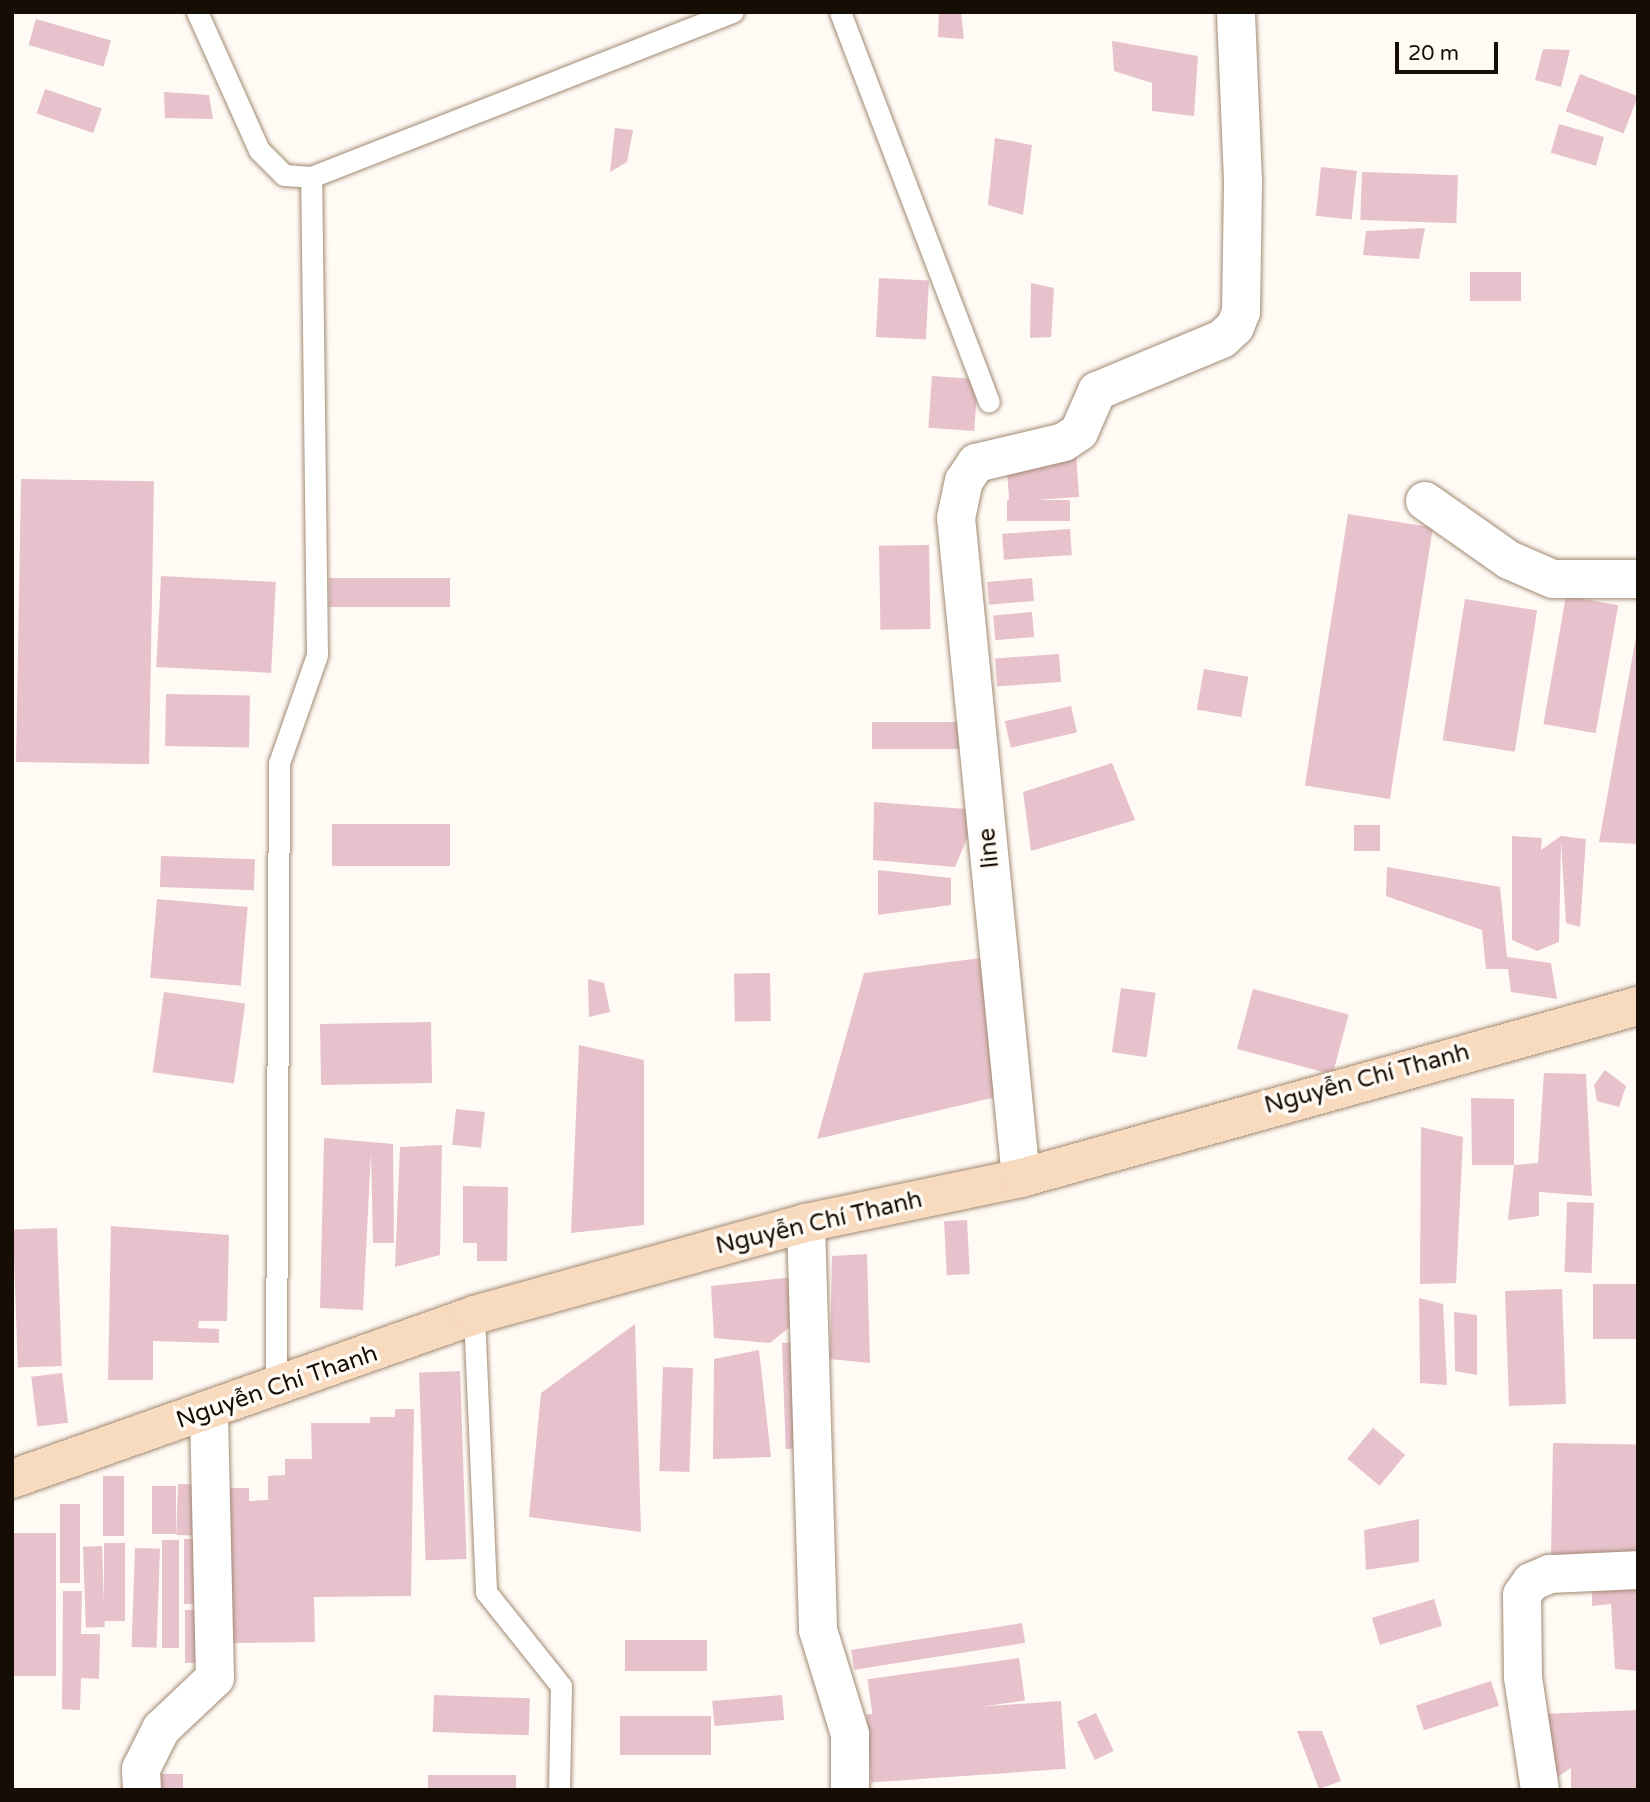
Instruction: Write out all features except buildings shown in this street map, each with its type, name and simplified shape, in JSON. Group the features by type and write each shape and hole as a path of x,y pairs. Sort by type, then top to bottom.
{"main road":[{"name":"Nguyễn Chí Thanh","path":"12,1479 276,1389 474,1315 806,1223 1021,1178 1638,1006"}],"street":[{"name":"line","path":"1021,1178 956,518 964,481 976,463 1064,442 1079,432 1097,391 1222,339 1235,327 1241,312 1243,181 1236,12"},
{"path":"1425,501 1509,560 1553,579 1638,579"},
{"path":"806,1223 818,1630 850,1734 850,1790"},
{"path":"142,1790 141,1769 162,1729 215,1678 209,1410"},
{"path":"1540,1790 1523,1677 1522,1595 1531,1582 1550,1574 1638,1570"}],"lane":[{"path":"197,12 259,150 284,175 311,177 733,12"},
{"path":"840,12 989,402"},
{"path":"276,1389 279,763 317,655 311,177"},
{"path":"474,1315 486,1592 561,1686 559,1790"}]}
